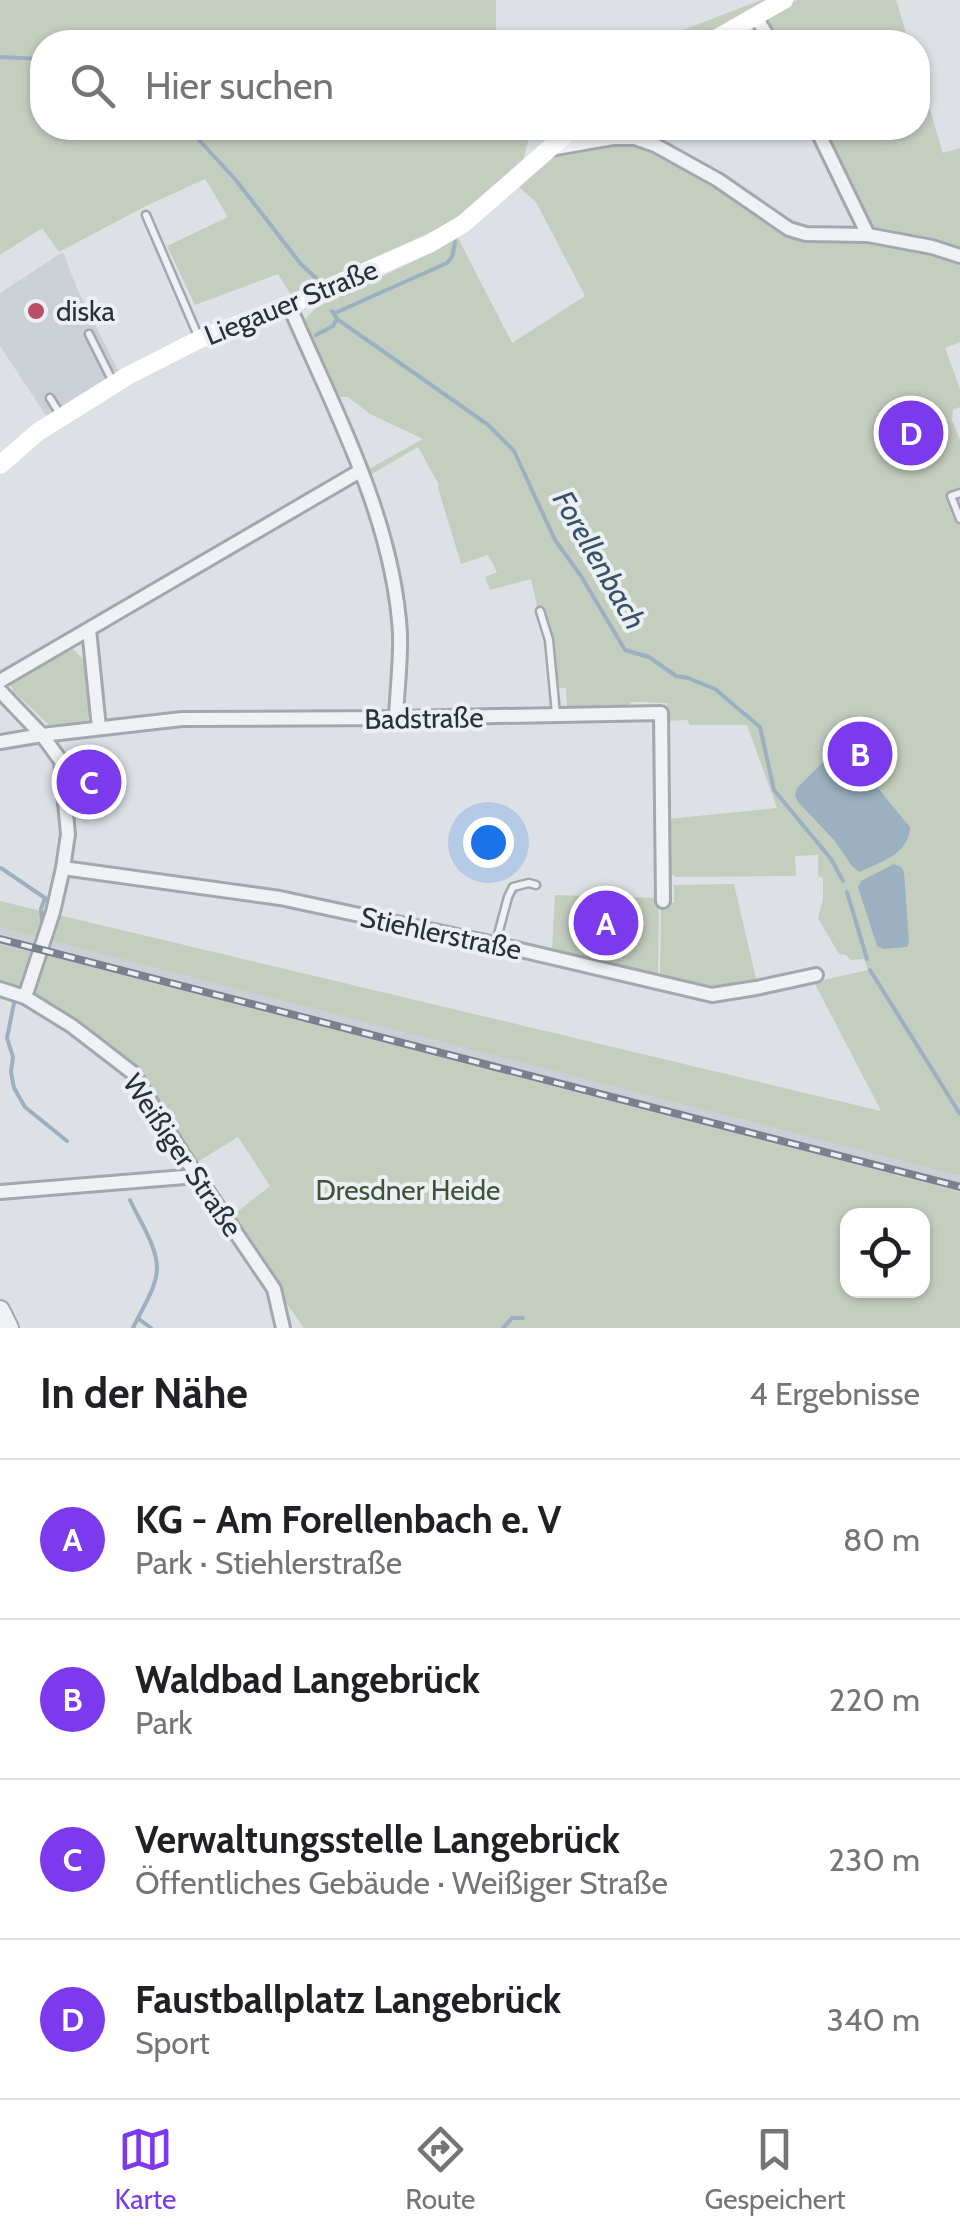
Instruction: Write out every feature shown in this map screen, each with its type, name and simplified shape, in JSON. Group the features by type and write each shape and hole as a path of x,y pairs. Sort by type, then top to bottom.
{"main road":[{"path":"732,30 784,0"},
{"name":"Liegauer Straße","path":"0,464 38,432 114,384 200,339 288,306 429,244 458,227 559,140"}],"street":[{"path":"756,17 763,30"},
{"path":"547,150 602,140"},
{"path":"641,140 718,180 789,229 806,234 868,235 960,256"},
{"path":"822,140 868,235"},
{"path":"288,306 373,503 387,551 400,635 396,718"},
{"path":"0,682 360,471"},
{"path":"89,629 99,728"},
{"path":"0,691 42,735 61,762 68,834 53,912 25,996"},
{"name":"Badstraße","path":"0,742 182,719 661,714 663,901"},
{"name":"Stiehlerstraße","path":"64,868 280,898 712,995 816,975"},
{"name":"Weißiger Straße","path":"0,989 25,996 132,1072 274,1289 283,1328"},
{"path":"0,1192 198,1176"},
{"path":"0,1310 9,1328"}],"lane":[{"path":"146,214 200,339"},
{"path":"89,334 114,384"},
{"path":"50,398 62,417"},
{"path":"960,492 951,496 960,519"},
{"path":"540,611 549,640 556,716"},
{"path":"495,944 514,887 529,882 536,885"}],"shaded area":[{"path":"63,252 120,374 49,420 0,346 0,293"},
{"path":"0,927 960,1176 960,1192 0,945"}],"green space":[{"path":"0,0 496,0 496,30 30,30 30,140 528,140 523,161 451,223 291,295 278,274 195,305 167,246 228,217 205,179 59,252 42,228 0,255"},
{"path":"761,0 770,3 720,30 683,30"},
{"path":"797,0 896,0 905,30 768,30 762,20"},
{"path":"930,110 943,153 960,148 960,250 869,228 827,140 930,140"},
{"name":"Dresdner Heide","path":"622,142 652,148 732,191 776,226 875,240 932,252 960,264 960,342 945,348 960,389 960,407 953,410 952,420 960,440 960,1176 45,939 40,954 960,1192 960,1328 304,1328 227,1220 270,1186 238,1137 191,1166 132,1072 72,1026 0,989 0,945 39,954 43,939 0,927 0,901 881,1111 814,982 868,970 864,959 851,960 839,954 818,918 823,878 818,876 818,855 795,856 796,876 676,877 669,873 668,819 777,808 747,725 667,721 667,703 567,706 566,688 559,688 545,611 537,606 531,579 490,590 485,577 497,572 488,555 461,564 439,485 418,447 372,474 369,469 423,439 370,414 348,397 340,397 316,348 305,319 316,308 439,249 457,236 512,343 585,296 536,202 519,187 560,151"},
{"path":"73,649 87,663 93,714 86,721 49,725 13,691 10,683"},
{"path":"734,884 757,983 722,991 660,978 661,903 674,903 674,885"},
{"path":"555,895 659,898 658,979 578,960 578,956 552,948"}],"water":[{"path":"840,748 848,752 910,827 899,850 859,872 795,795 797,788"},
{"path":"894,864 904,872 909,942 907,947 883,949 877,946 858,887 861,881"}],"waterway":[{"name":"Forellenbach","path":"0,57 30,58"},
{"name":"Forellenbach","path":"199,140 318,280"},
{"path":"335,313 447,263 455,242"},
{"name":"Forellenbach","path":"332,311 337,319 487,424 514,451 555,540 625,650 649,657 676,676 715,689 760,727 774,790 831,859 843,881"},
{"path":"316,335 333,326 337,319"},
{"path":"1,868 45,898 41,909 43,930"},
{"name":"Forellenbach","path":"847,892 867,959"},
{"name":"Forellenbach","path":"870,970 960,1114"},
{"path":"14,1003 7,1038 13,1057 14,1088 25,1107 67,1141"},
{"path":"130,1200 151,1242 157,1268 152,1291 133,1328"},
{"path":"503,1328 512,1318 523,1318"},
{"path":"139,1319 151,1328"}],"railway":[{"path":"0,939 960,1187"}],"place":[{"name":"diska","path":"36,311"},
{"name":"Faustballplatz Langebrück","path":"911,433"},
{"name":"Waldbad Langebrück","path":"860,754"},
{"name":"Verwaltungsstelle Langebrück","path":"89,782"},
{"name":"KG - Am Forellenbach e. V","path":"606,923"}]}
